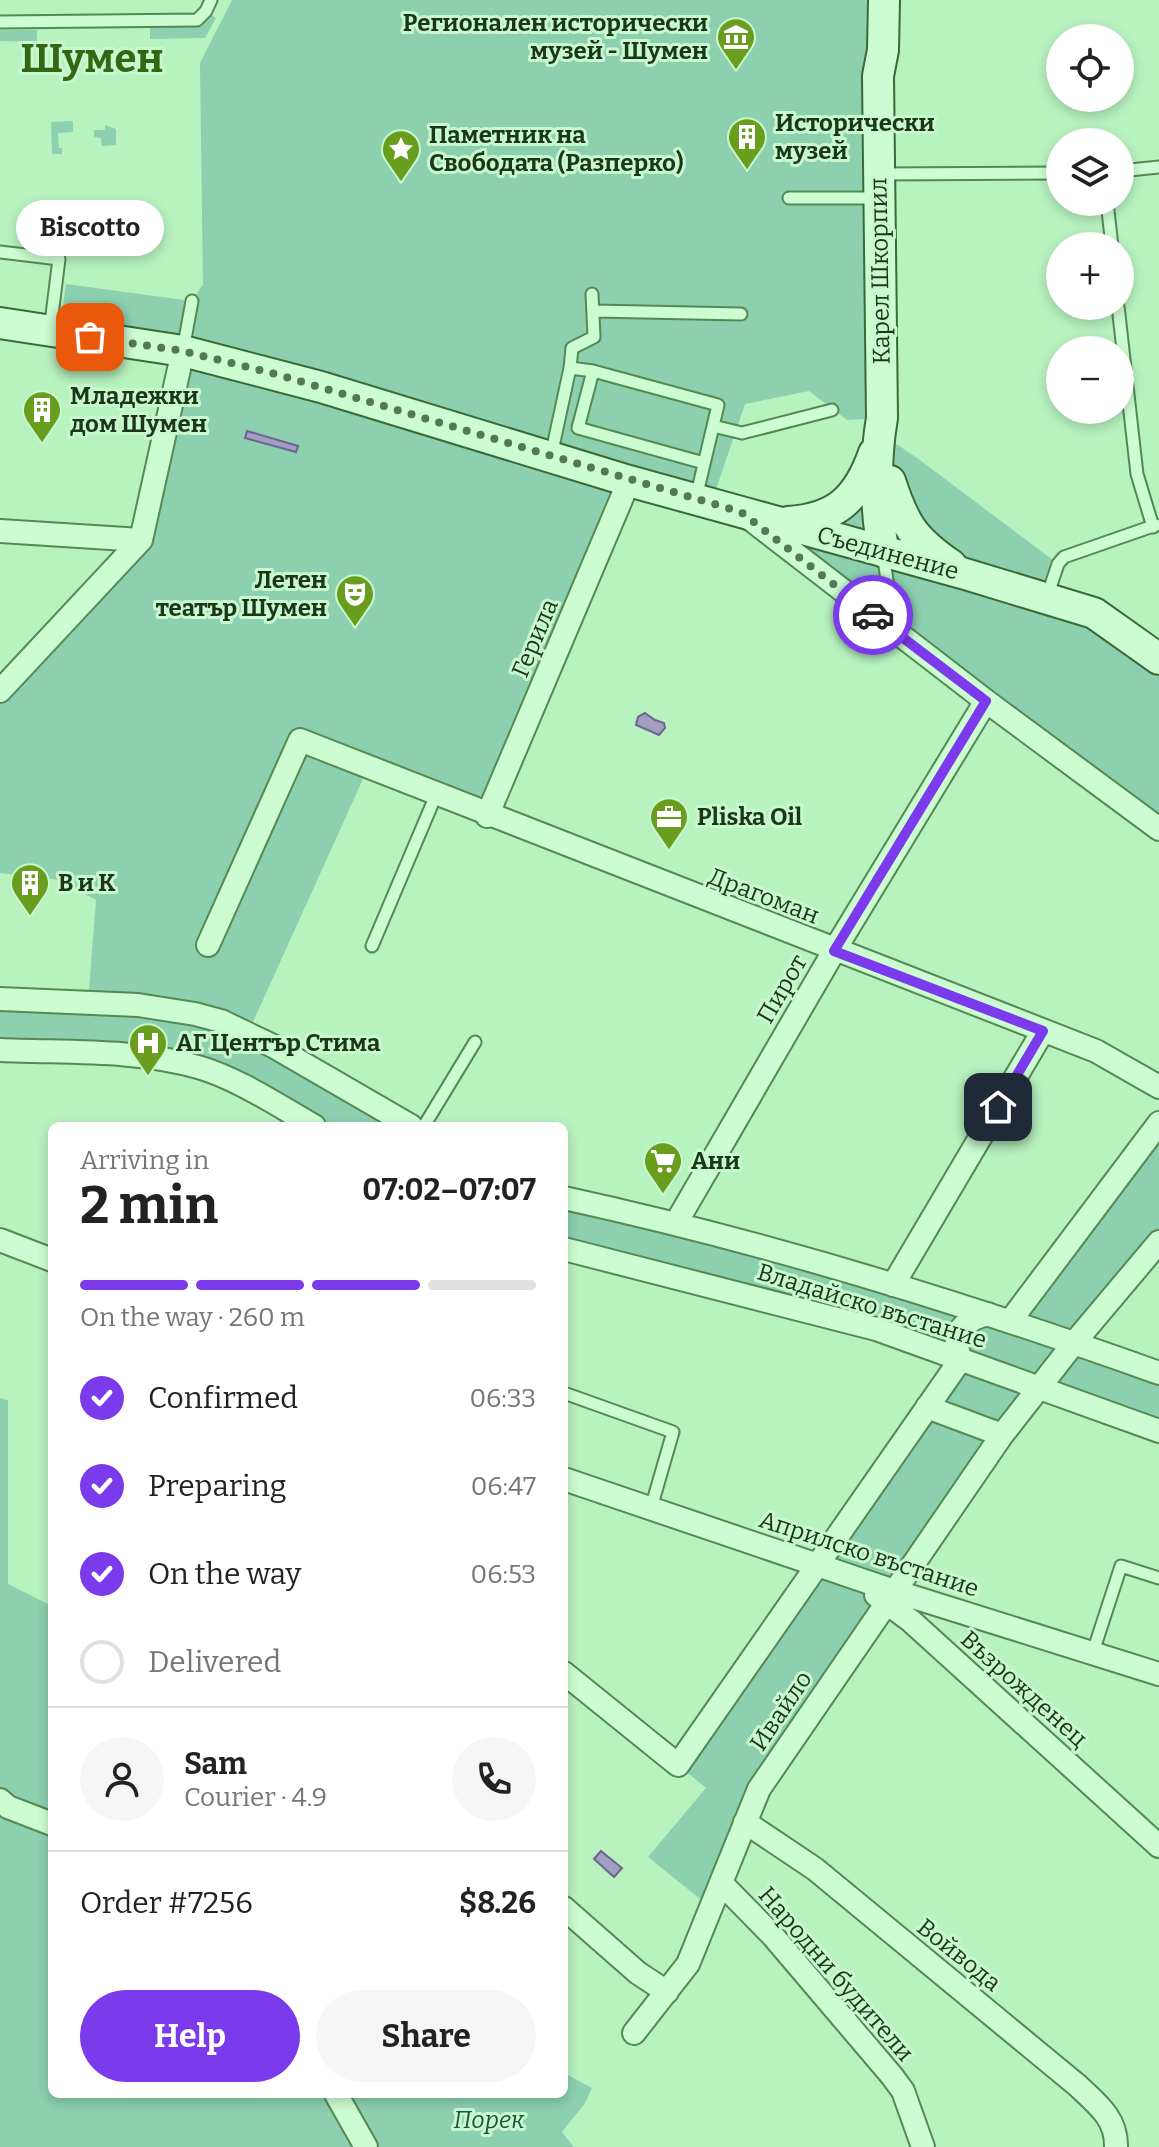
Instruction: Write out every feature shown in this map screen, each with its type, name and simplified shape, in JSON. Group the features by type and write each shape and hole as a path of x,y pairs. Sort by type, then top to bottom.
{"street":[{"name":"Карел Шкорпил","path":"873,0 878,76 880,535 885,559"},
{"name":"Карел Шкорпил","path":"878,76 883,50 884,0"},
{"name":"Съединение","path":"0,323 183,351 321,387 629,481 778,522 885,559 962,573 1094,613 1159,659"},
{"path":"0,691 141,540 183,351"},
{"name":"Карел Шкорпил","path":"880,431 888,442 890,481 885,559"},
{"path":"778,522 806,521 847,501 859,489 880,431"},
{"name":"Герила","path":"487,816 629,481"},
{"path":"890,481 901,516 914,534 928,549 962,573"},
{"path":"741,512 895,632 1159,829"},
{"path":"0,531 141,540"},
{"name":"Пирот","path":"676,1223 834,951 986,701"},
{"name":"Драгоман","path":"208,945 300,740 487,816 1096,1051 1159,1087"},
{"path":"0,999 138,1005 221,1021 273,1046 404,1122"},
{"path":"893,1285 1043,1031"},
{"path":"0,1050 121,1056 167,1060 199,1067 257,1093 307,1122"},
{"path":"1011,1320 1159,1123"},
{"name":"Владайско въстание","path":"568,1199 676,1223 893,1285 1011,1320 1159,1373"},
{"path":"0,1241 48,1259"},
{"name":"Ивайло","path":"634,2033 688,1964 759,1789 1037,1387 1159,1242"},
{"name":"Владайско въстание","path":"568,1250 861,1325 1159,1431"},
{"path":"568,1676 678,1765 961,1359 956,1349 956,1336 962,1326 972,1318 988,1314"},
{"path":"927,1407 1002,1435"},
{"name":"Априлско въстание","path":"568,1480 817,1564 890,1597 1093,1652 1159,1674"},
{"name":"Възрожденец","path":"890,1597 911,1621 1159,1846"},
{"path":"0,1800 8,1807 48,1822"},
{"name":"Войвода","path":"745,1822 815,1869 1077,2085 1105,2112 1113,2126 1116,2147"},
{"name":"Народни будители","path":"721,1883 773,1936 892,2076 903,2091 923,2147"},
{"path":"568,1912 638,1973 667,1992"},
{"path":"338,2098 366,2147"}],"lane":[{"path":"0,22 197,20 211,0"},
{"path":"1134,170 1159,167"},
{"path":"789,198 878,186 1046,174"},
{"path":"0,252 59,259 50,331"},
{"path":"551,457 572,348 594,337 592,294"},
{"path":"183,351 192,301"},
{"path":"594,311 741,314"},
{"path":"1046,598 1058,564 1064,557 1156,525 1137,474 1120,320"},
{"path":"570,368 593,371 718,405 695,500"},
{"path":"593,371 578,428 704,463"},
{"path":"713,426 742,433 832,410"},
{"path":"885,559 895,632"},
{"path":"372,946 436,795"},
{"path":"426,1122 475,1042"},
{"path":"568,1394 673,1432 651,1508"},
{"path":"1093,1652 1121,1566 1159,1578"}],"green space":[{"path":"232,0 873,0 882,418 847,420 809,391 745,404 711,504 629,481 487,816 368,768 248,1033 404,1122 306,1122 199,1067 0,1050 0,999 88,1003 96,900 59,880 0,873 0,691 141,539 183,351 59,333 66,284 191,301 203,285 200,63"},
{"path":"211,15 216,18 205,38 150,39 150,27 199,27"},
{"path":"0,30 37,30 37,42 0,41"},
{"path":"73,121 73,132 58,133 62,154 52,154 51,122"},
{"path":"105,125 116,129 116,145 102,146 101,138 94,137 94,130 105,130"},
{"path":"888,442 920,460 1058,564 1047,598 1159,659 1159,829 741,512 778,522 859,489 880,535 959,572 901,516"},
{"path":"1159,1123 1159,1242 1074,1342 1159,1373 1159,1431 1037,1388 759,1789 710,1907 648,1857 706,1788 678,1765 961,1359 568,1250 568,1199 1011,1320"},
{"name":"Порек","path":"0,1398 8,1400 8,1584 48,1604 48,2098 568,2098 568,2075 592,2088 585,2103 562,2132 574,2147 0,2147"}],"shaded area":[{"path":"247,431 298,446 296,452 245,438"},
{"path":"645,713 664,723 665,728 659,735 636,725 638,717"},
{"path":"601,1851 622,1868 614,1877 594,1859"}],"way so far":[{"path":"90,337 183,351 279,375 741,512 873,615"}],"place":[{"name":"Регионален исторически музей - Шумен","path":"736,71"},
{"name":"Исторически музей","path":"747,171"},
{"name":"Паметник на Свободата (Разперко)","path":"401,183"},
{"name":"Biscotto","path":"90,337"},
{"name":"Младежки дом Шумен","path":"42,444"},
{"name":"Летен театър Шумен","path":"355,628"},
{"name":"Pliska Oil","path":"669,851"},
{"name":"В и К","path":"30,917"},
{"name":"АГ Център Стима","path":"148,1077"},
{"name":"Ани","path":"663,1195"}],"district":[{"name":"Шумен","path":"92,59"}],"route":[{"path":"873,615 986,701 834,951 1043,1031 998,1107"}]}
